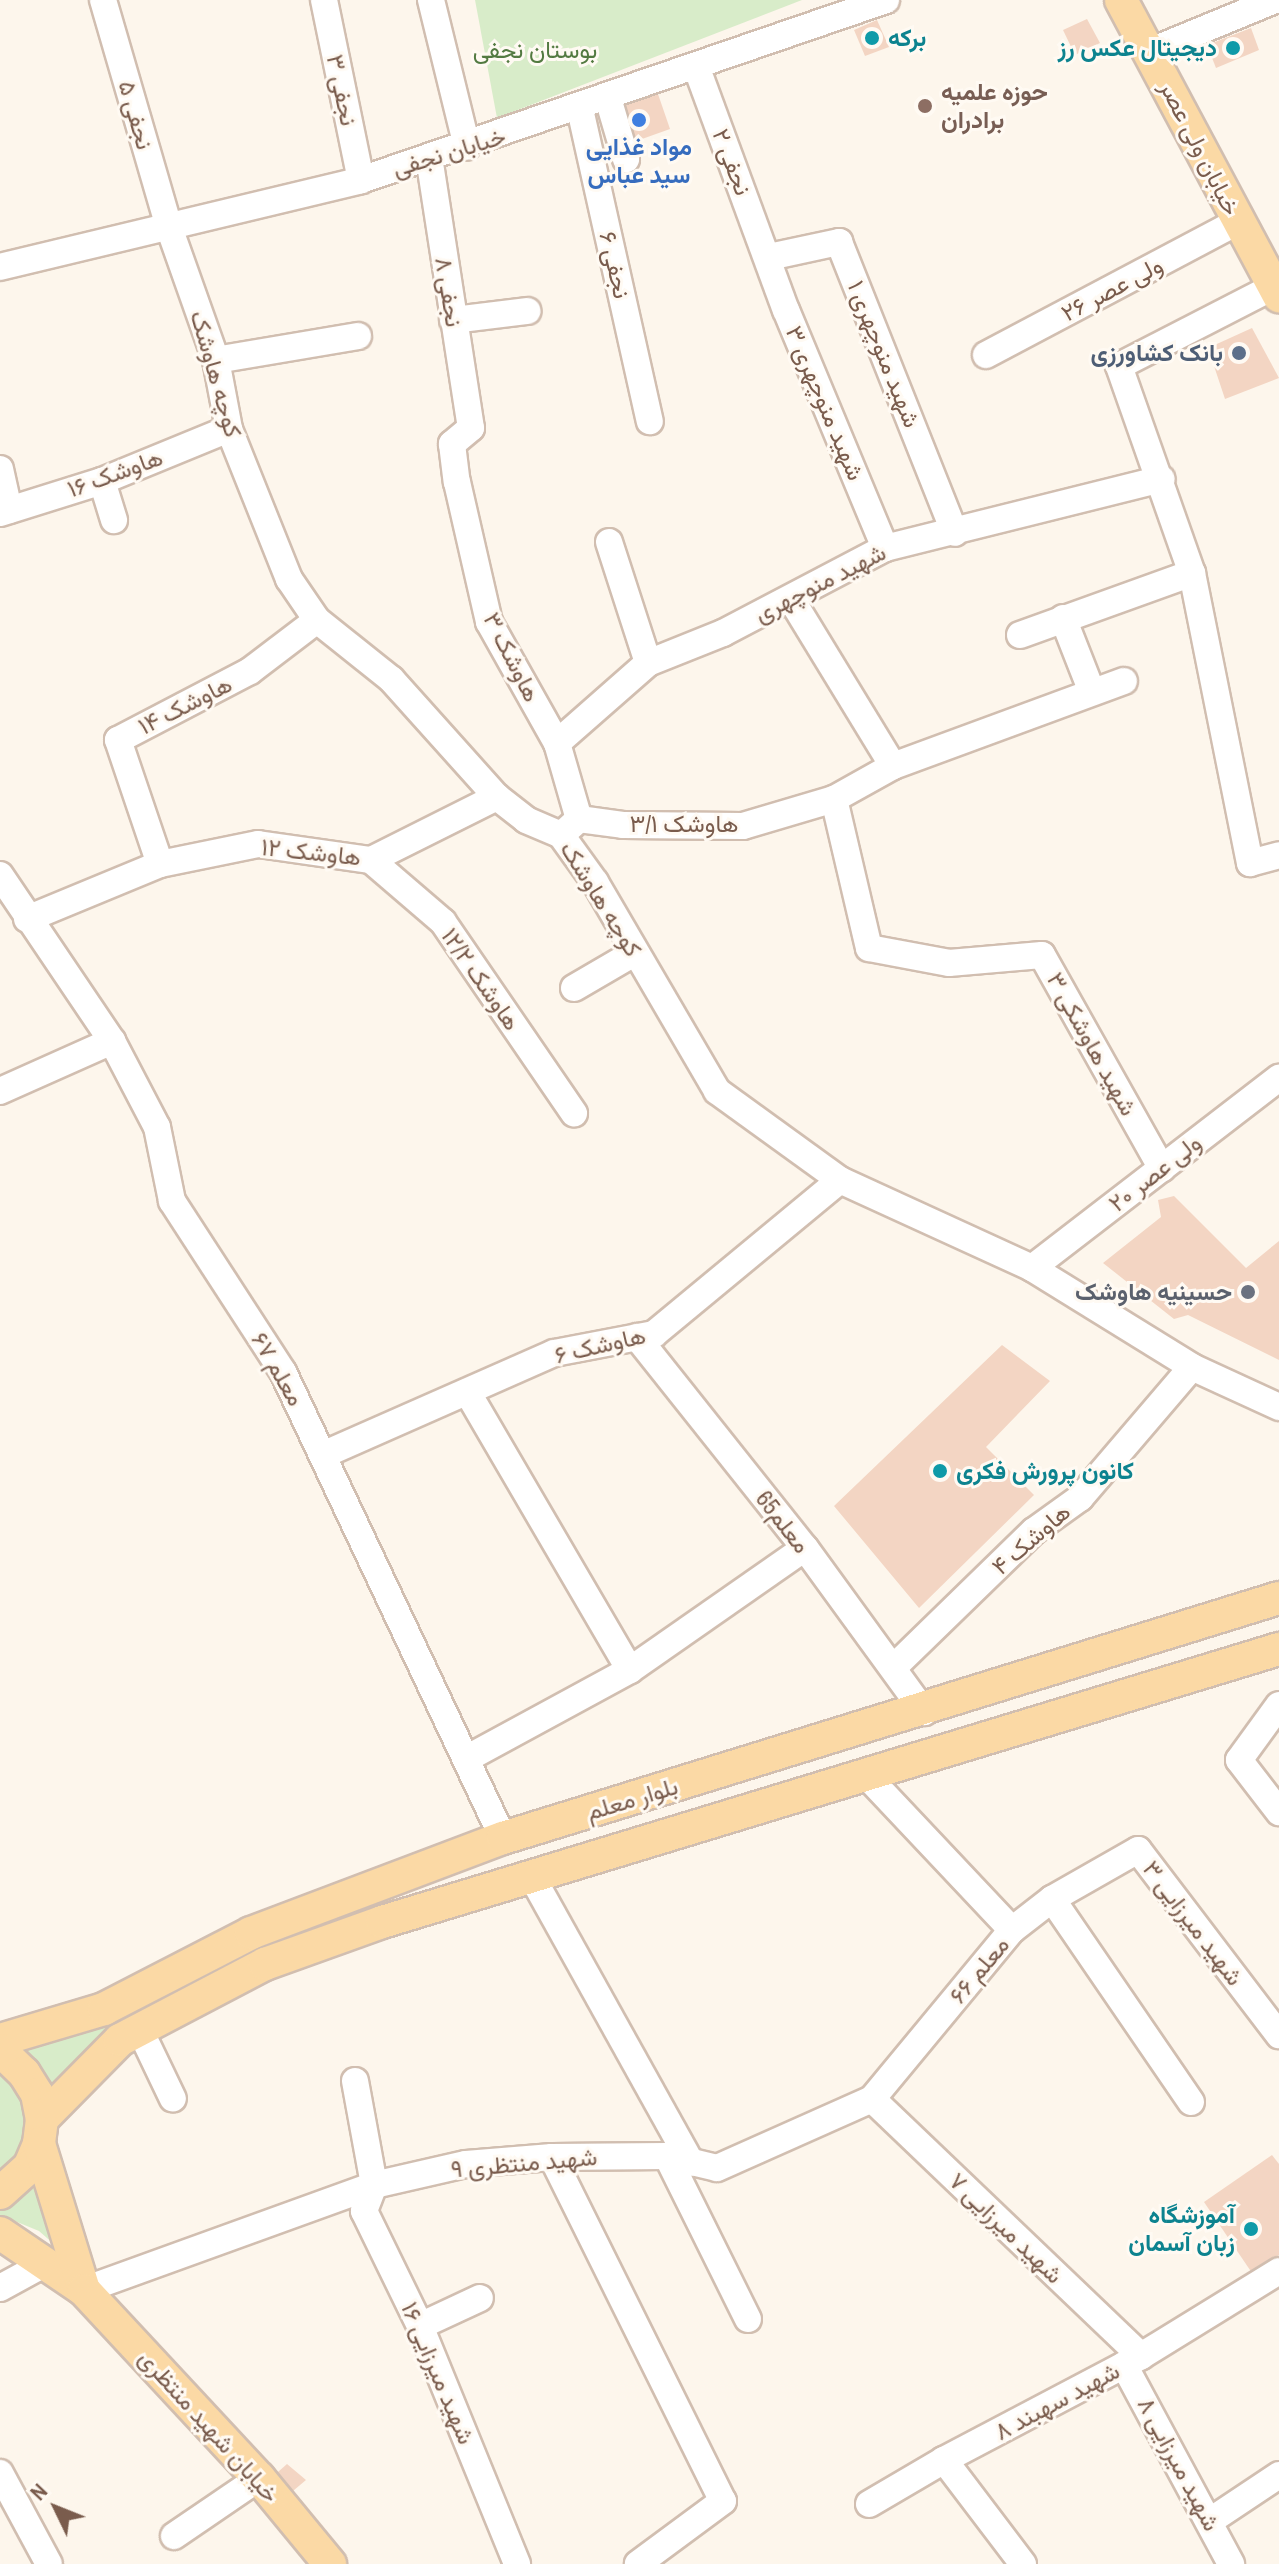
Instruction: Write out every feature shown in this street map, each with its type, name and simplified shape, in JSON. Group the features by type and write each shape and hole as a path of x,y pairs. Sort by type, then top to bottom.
{"main road":[{"name":"خیابان ولی عصر","path":"1121,0 1151,51 1276,292"},
{"name":"بلوار معلم","path":"0,2040 104,2009 251,1933 503,1838 924,1712 1279,1598"},
{"name":"بلوار معلم","path":"0,2193 29,2167 41,2132 120,2040 265,1964 532,1877 1279,1649"},
{"path":"0,2050 24,2073 84,2290"},
{"path":"0,2233 84,2290"},
{"name":"خیابان شهید منتظری","path":"84,2290 259,2478 330,2564"}],"street":[{"name":"نجفی ۵","path":"103,0 170,230"},
{"name":"نجفی ۳","path":"324,0 361,180"},
{"path":"431,0 467,147"},
{"name":"خیابان نجفی","path":"0,267 170,230 361,180 580,109 886,0"},
{"path":"1151,51 1275,0"},
{"name":"نجفی ۲","path":"696,66 769,257"},
{"path":"608,98 626,159"},
{"name":"نجفی ۶","path":"580,109 650,421"},
{"name":"نجفی ۸","path":"429,157 471,428"},
{"name":"ولی عصر ۲۶","path":"986,355 1237,222"},
{"name":"کوچه هاوشک","path":"170,230 216,360 229,429 289,579 317,620 391,679 497,797 526,820 570,827 595,882 634,953 717,1091 840,1180 1032,1268 1192,1367 1279,1407"},
{"name":"شهید منوچهری ۱","path":"769,257 839,242 955,533"},
{"name":"شهید منوچهری ۳","path":"769,257 786,310 885,548"},
{"path":"1276,292 1119,366 1162,479 1192,573 1250,863 1279,855"},
{"path":"453,320 527,311"},
{"path":"216,360 358,336"},
{"name":"هاوشک ۳","path":"471,428 452,444 489,622 557,743 570,827"},
{"name":"هاوشک ۱۶","path":"4,512 102,481 229,429"},
{"path":"0,469 4,512"},
{"name":"شهید منوچهری","path":"557,743 648,663 791,599 885,548 1162,479"},
{"path":"102,481 114,520"},
{"path":"609,542 648,663"},
{"path":"1020,635 1192,573"},
{"path":"791,599 893,766"},
{"path":"1063,618 1092,692"},
{"name":"هاوشک ۱۴","path":"160,864 118,740 250,671 317,620"},
{"name":"هاوشک ۳/۱","path":"570,827 743,826 834,799 893,766 1124,681"},
{"name":"هاوشک ۱۲","path":"27,919 160,864 258,844 371,860 497,797"},
{"name":"شهید هاوشکی ۳","path":"834,799 869,948 949,963 1042,955 1162,1169"},
{"name":"هاوشک ۱۲/۲","path":"371,860 443,922 574,1113"},
{"name":"معلم ۶۷","path":"0,875 112,1041 157,1127 172,1201 283,1372 325,1454 503,1838"},
{"path":"574,988 634,953"},
{"path":"0,1091 112,1041"},
{"name":"ولی عصر ۲۰","path":"1032,1268 1279,1078"},
{"name":"هاوشک ۶","path":"325,1454 554,1353 654,1334 840,1180"},
{"name":"معلم65","path":"637,1337 805,1548 924,1712"},
{"name":"هاوشک ۴","path":"893,1668 1034,1531 1080,1498 1192,1367"},
{"path":"468,1393 630,1670"},
{"path":"466,1759 630,1670 805,1548"},
{"path":"1279,1705 1239,1760 1279,1812"},
{"name":"معلم ۶۶","path":"866,1775 1012,1930 872,2099"},
{"name":"شهید میرزایی ۳","path":"1052,1899 1138,1850 1279,2035"},
{"path":"532,1877 679,2159 748,2319"},
{"path":"1012,1930 1052,1899 1191,2102"},
{"path":"140,2030 173,2099"},
{"name":"شهید میرزایی ۱۶","path":"355,2081 374,2185 364,2211 420,2326 517,2564"},
{"name":"شهید منتظری ۹","path":"84,2290 374,2185 466,2164 552,2157 679,2159 717,2168 872,2099"},
{"name":"شهید میرزایی ۷","path":"872,2099 1133,2361"},
{"path":"552,2157 723,2501 638,2564"},
{"path":"0,2288 46,2263"},
{"name":"شهید سهبند ۸","path":"869,2504 944,2460 1133,2361 1279,2271"},
{"path":"420,2326 480,2298"},
{"name":"شهید میرزایی ۸","path":"1133,2361 1231,2564"},
{"path":"944,2460 1023,2564"},
{"path":"0,2473 49,2564"},
{"path":"1210,2521 1279,2475"},
{"path":"174,2536 259,2478"}],"green space":[{"name":"بوستان نجفی","path":"475,0 802,0 497,118"},
{"path":"105,2011 119,2037 43,2115 6,2054"},
{"path":"0,2055 24,2074 37,2145 0,2179"},
{"path":"31,2170 89,2275 39,2231 0,2215 0,2196"}],"building":[{"path":"1087,19 1100,43 1075,55 1063,30"},
{"name":"برکه","path":"877,20 889,47 865,56 854,30"},
{"name":"دیجیتال عکس رز","path":"1251,28 1259,50 1216,68 1207,45"},
{"path":"658,94 670,129 628,144 616,106"},
{"name":"بانک کشاورزی","path":"1252,328 1279,378 1225,399 1208,348"},
{"path":"1174,1196 1246,1268 1279,1241 1279,1360 1188,1315 1174,1319 1103,1263 1161,1217 1158,1200"},
{"name":"کانون پرورش فکری","path":"1002,1345 1050,1381 986,1447 1034,1495 919,1608 834,1506"},
{"name":"آموزشگاه زبان آسمان","path":"1272,2155 1279,2164 1279,2255 1252,2273 1204,2202"},
{"path":"287,2464 306,2480 287,2496 270,2479"}],"place":[{"name":"برکه","path":"872,38"},
{"name":"دیجیتال عکس رز","path":"1233,48"},
{"name":"حوزه علمیه برادران","path":"925,106"},
{"name":"مواد غذایی سید عباس","path":"639,120"},
{"name":"بانک کشاورزی","path":"1239,353"},
{"name":"حسینیه هاوشک","path":"1248,1292"},
{"name":"کانون پرورش فکری","path":"940,1471"},
{"name":"آموزشگاه زبان آسمان","path":"1251,2229"}]}
